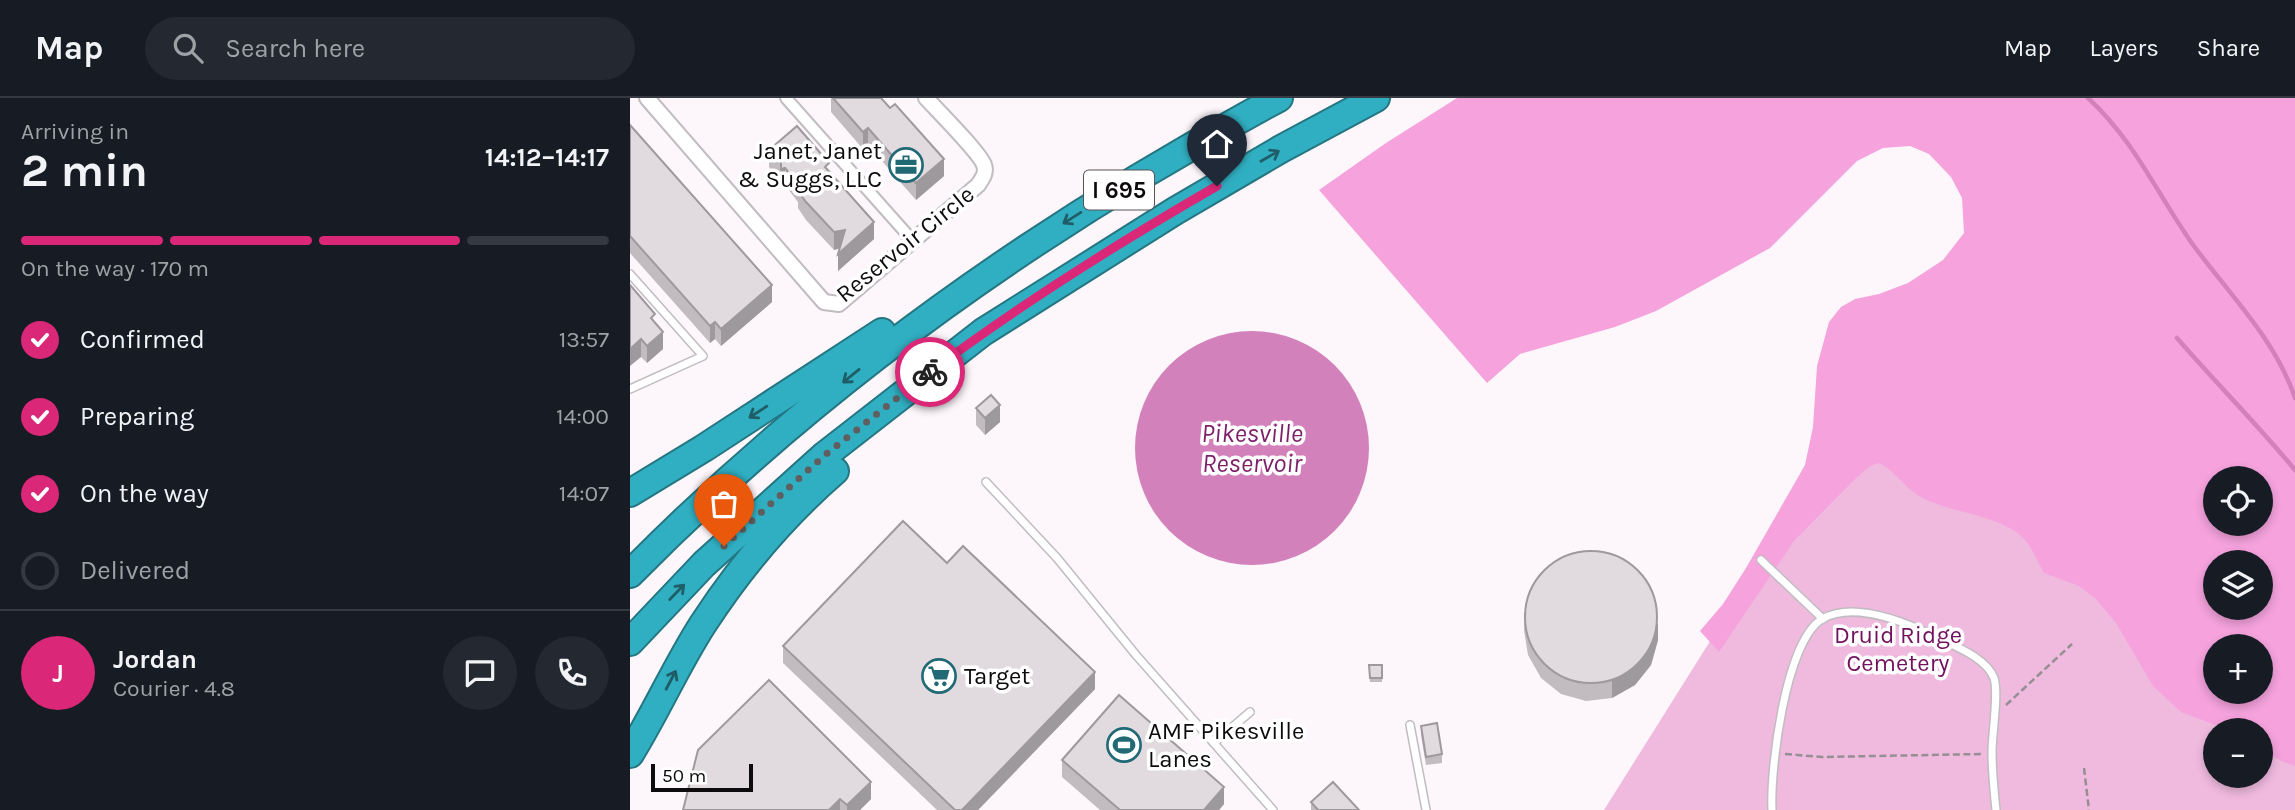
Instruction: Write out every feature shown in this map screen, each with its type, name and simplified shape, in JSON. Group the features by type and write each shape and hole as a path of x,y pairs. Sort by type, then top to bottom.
{"highway":[{"name":"I 695","path":"630,574 677,526 799,417 892,342 963,290 1072,218 1279,98"},
{"name":"I 695","path":"630,642 704,564 825,455 983,332 1175,211 1376,98"},
{"path":"630,496 883,331 963,290"},
{"path":"630,776 634,747 703,624 761,543 797,506 924,391 983,332"}],"street":[{"name":"Reservoir Circle","path":"647,98 824,302 839,304 978,185 985,172 981,159 926,98"},
{"path":"786,98 913,241"}],"lane":[{"path":"630,274 703,356 630,389"},
{"path":"986,482 1057,558 1136,655 1273,810"},
{"path":"1761,560 1823,619"},
{"path":"1772,810 1775,753 1785,695 1794,666 1808,636 1823,619 1847,613 1879,615 1910,624 1974,657 1990,671 1994,678 1992,754 1996,810"},
{"path":"1214,743 1250,712"},
{"path":"1410,724 1426,810"}],"path":[{"path":"1993,716 2072,644"},
{"path":"1775,753 1822,757 1992,754"},
{"path":"2084,768 2089,810"}],"green space":[{"name":"Druid Ridge Cemetery","path":"1879,440 2004,507 2203,682 2203,704 2228,704 2244,718 2203,718 2203,788 2273,788 2273,740 2295,754 2295,810 1604,810 1761,560"}],"shaded area":[{"path":"1457,98 2295,98 2295,766 2273,756 2273,718 2203,718 2203,720 2181,712 2153,686 2116,623 2096,599 2079,586 2044,573 2028,544 2016,532 2004,525 1921,497 1879,463 1870,466 1853,481 1794,541 1719,652 1700,631 1723,604 1746,568 1805,465 1813,427 1817,366 1829,322 1841,307 1855,299 1879,294 1908,283 1943,260 1964,233 1962,198 1951,177 1929,154 1910,146 1883,148 1857,161 1770,248 1656,311 1615,327 1520,354 1487,383 1319,190"}],"water":[{"name":"Pikesville Reservoir","path":"1252,331 1297,340 1317,351 1342,374 1360,403 1369,448 1360,493 1349,513 1326,538 1297,556 1252,565 1207,556 1187,545 1162,522 1144,493 1135,448 1144,403 1155,383 1178,358 1207,340"}],"building":[{"path":"833,98 881,98 890,108 895,104 944,159 916,183 868,128 863,132"},
{"path":"630,125 772,285 721,329 715,322 710,326 630,236"},
{"path":"797,126 829,163 825,167 874,222 838,254 845,230 834,232 806,202 798,191 801,188 785,168 781,169 781,163 769,150"},
{"path":"630,285 655,314 651,318 663,332 647,346 641,339 630,349"},
{"path":"991,395 1000,405 985,418 976,408"},
{"name":"Target","path":"903,521 947,563 963,546 1095,672 962,810 955,810 783,646"},
{"path":"1591,551 1616,556 1638,570 1652,592 1657,617 1652,642 1638,664 1616,678 1591,683 1566,678 1544,664 1530,642 1525,617 1530,592 1544,570 1566,556"},
{"path":"1369,665 1382,665 1382,678 1370,678"},
{"path":"769,680 871,782 847,805 840,799 829,810 683,810 698,750"},
{"name":"AMF Pikesville Lanes","path":"1119,695 1224,787 1204,810 1120,810 1062,760"},
{"path":"1437,723 1442,754 1426,757 1421,726"},
{"path":"1333,782 1359,810 1318,810 1311,802"}],"waterway":[{"path":"2088,98 2118,131 2191,242 2263,335 2295,398"},
{"path":"2177,338 2295,470"}],"way so far":[{"path":"724,546 825,455 930,372"}],"place":[{"name":"Janet, Janet & Suggs, LLC","path":"906,165"},
{"name":"Target","path":"939,676"},
{"name":"AMF Pikesville Lanes","path":"1124,745"}],"route":[{"path":"930,372 983,332 1217,186"}]}
